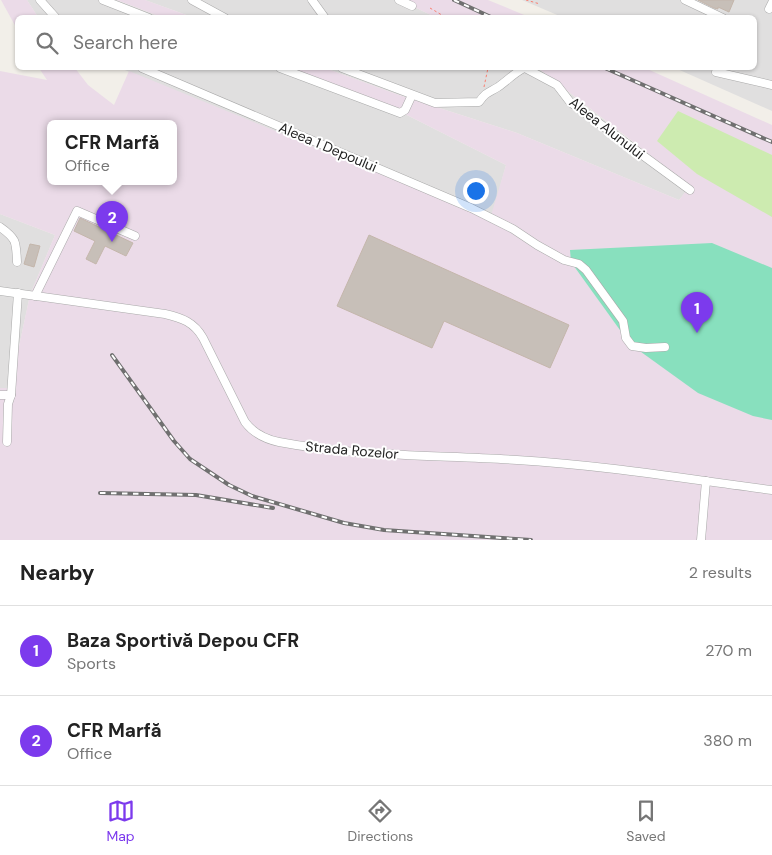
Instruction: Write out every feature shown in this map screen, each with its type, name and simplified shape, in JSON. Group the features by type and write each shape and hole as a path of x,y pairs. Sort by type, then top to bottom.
{"street":[{"path":"41,0 54,15"},
{"path":"103,0 141,15"},
{"path":"192,0 220,15"},
{"path":"312,0 323,15"},
{"path":"399,0 412,6"},
{"path":"685,0 717,15"},
{"name":"Aleea 1 Depoului","path":"147,70 480,212 513,229 564,260 579,264 586,270 623,321 626,338 632,346 646,348 665,347"},
{"path":"285,70 400,113 405,110 412,95"},
{"name":"Aleea Alunului","path":"347,70 435,104 479,102 487,92 521,70"},
{"name":"Aleea Alunului","path":"529,70 557,85 570,102 690,190"},
{"path":"716,72 772,85"},
{"path":"35,296 77,211 135,236"},
{"path":"0,226 13,236 16,242 17,262"},
{"name":"Strada Rozelor","path":"0,291 165,314 190,322 203,338 244,422 251,430 269,440 339,451 580,465 772,490"},
{"path":"7,442 8,404 12,395 18,293"},
{"path":"0,395 12,395"},
{"path":"701,540 706,481"}],"path":[{"path":"526,0 540,4"},
{"path":"430,8 442,15"},
{"path":"487,70 483,86 487,92"}],"shaded area":[{"path":"1,0 27,0 37,15 15,15 15,25"},
{"path":"27,0 117,0 156,15 37,15"},
{"path":"117,0 145,0 186,15 156,15"},
{"path":"145,0 400,0 431,15 186,15"},
{"path":"400,0 488,0 524,15 431,15"},
{"path":"522,0 772,0 772,111 680,70 757,70 757,15 557,15"},
{"path":"40,70 77,70 88,85 114,105 129,71 490,219 506,165 391,107 294,70 330,70 396,94 517,133 679,200 690,186 541,70 649,70 772,125 772,540 0,540 0,388 10,388 30,295 55,235 0,214 0,71 47,80"},
{"path":"125,70 294,70 391,107 506,165 491,220"},
{"path":"330,70 541,70 690,187 679,200 517,133 396,94"},
{"path":"0,214 55,235 30,295 10,389 0,388"}],"green space":[{"path":"678,111 772,155 772,217 697,174 657,141"},
{"path":"712,243 772,268 772,420 753,416 698,393 630,344 571,262 570,250"}],"building":[{"path":"698,0 734,0 729,12 718,7 718,9 714,8"},
{"path":"80,218 133,243 126,256 105,246 96,264 86,259 95,241 74,231"},
{"path":"369,235 569,325 550,368 444,321 432,348 337,306"},
{"path":"30,244 40,246 34,267 24,264"}],"railway":[{"path":"454,0 486,15"},
{"path":"610,70 772,142"},
{"path":"112,355 174,441 190,459 229,485 252,496 344,523 384,530 531,540"},
{"path":"100,493 196,495 273,508"}],"place":[{"name":"CFR Marfă","path":"112,242"},
{"name":"Baza Sportivă Depou CFR","path":"697,333"}]}
